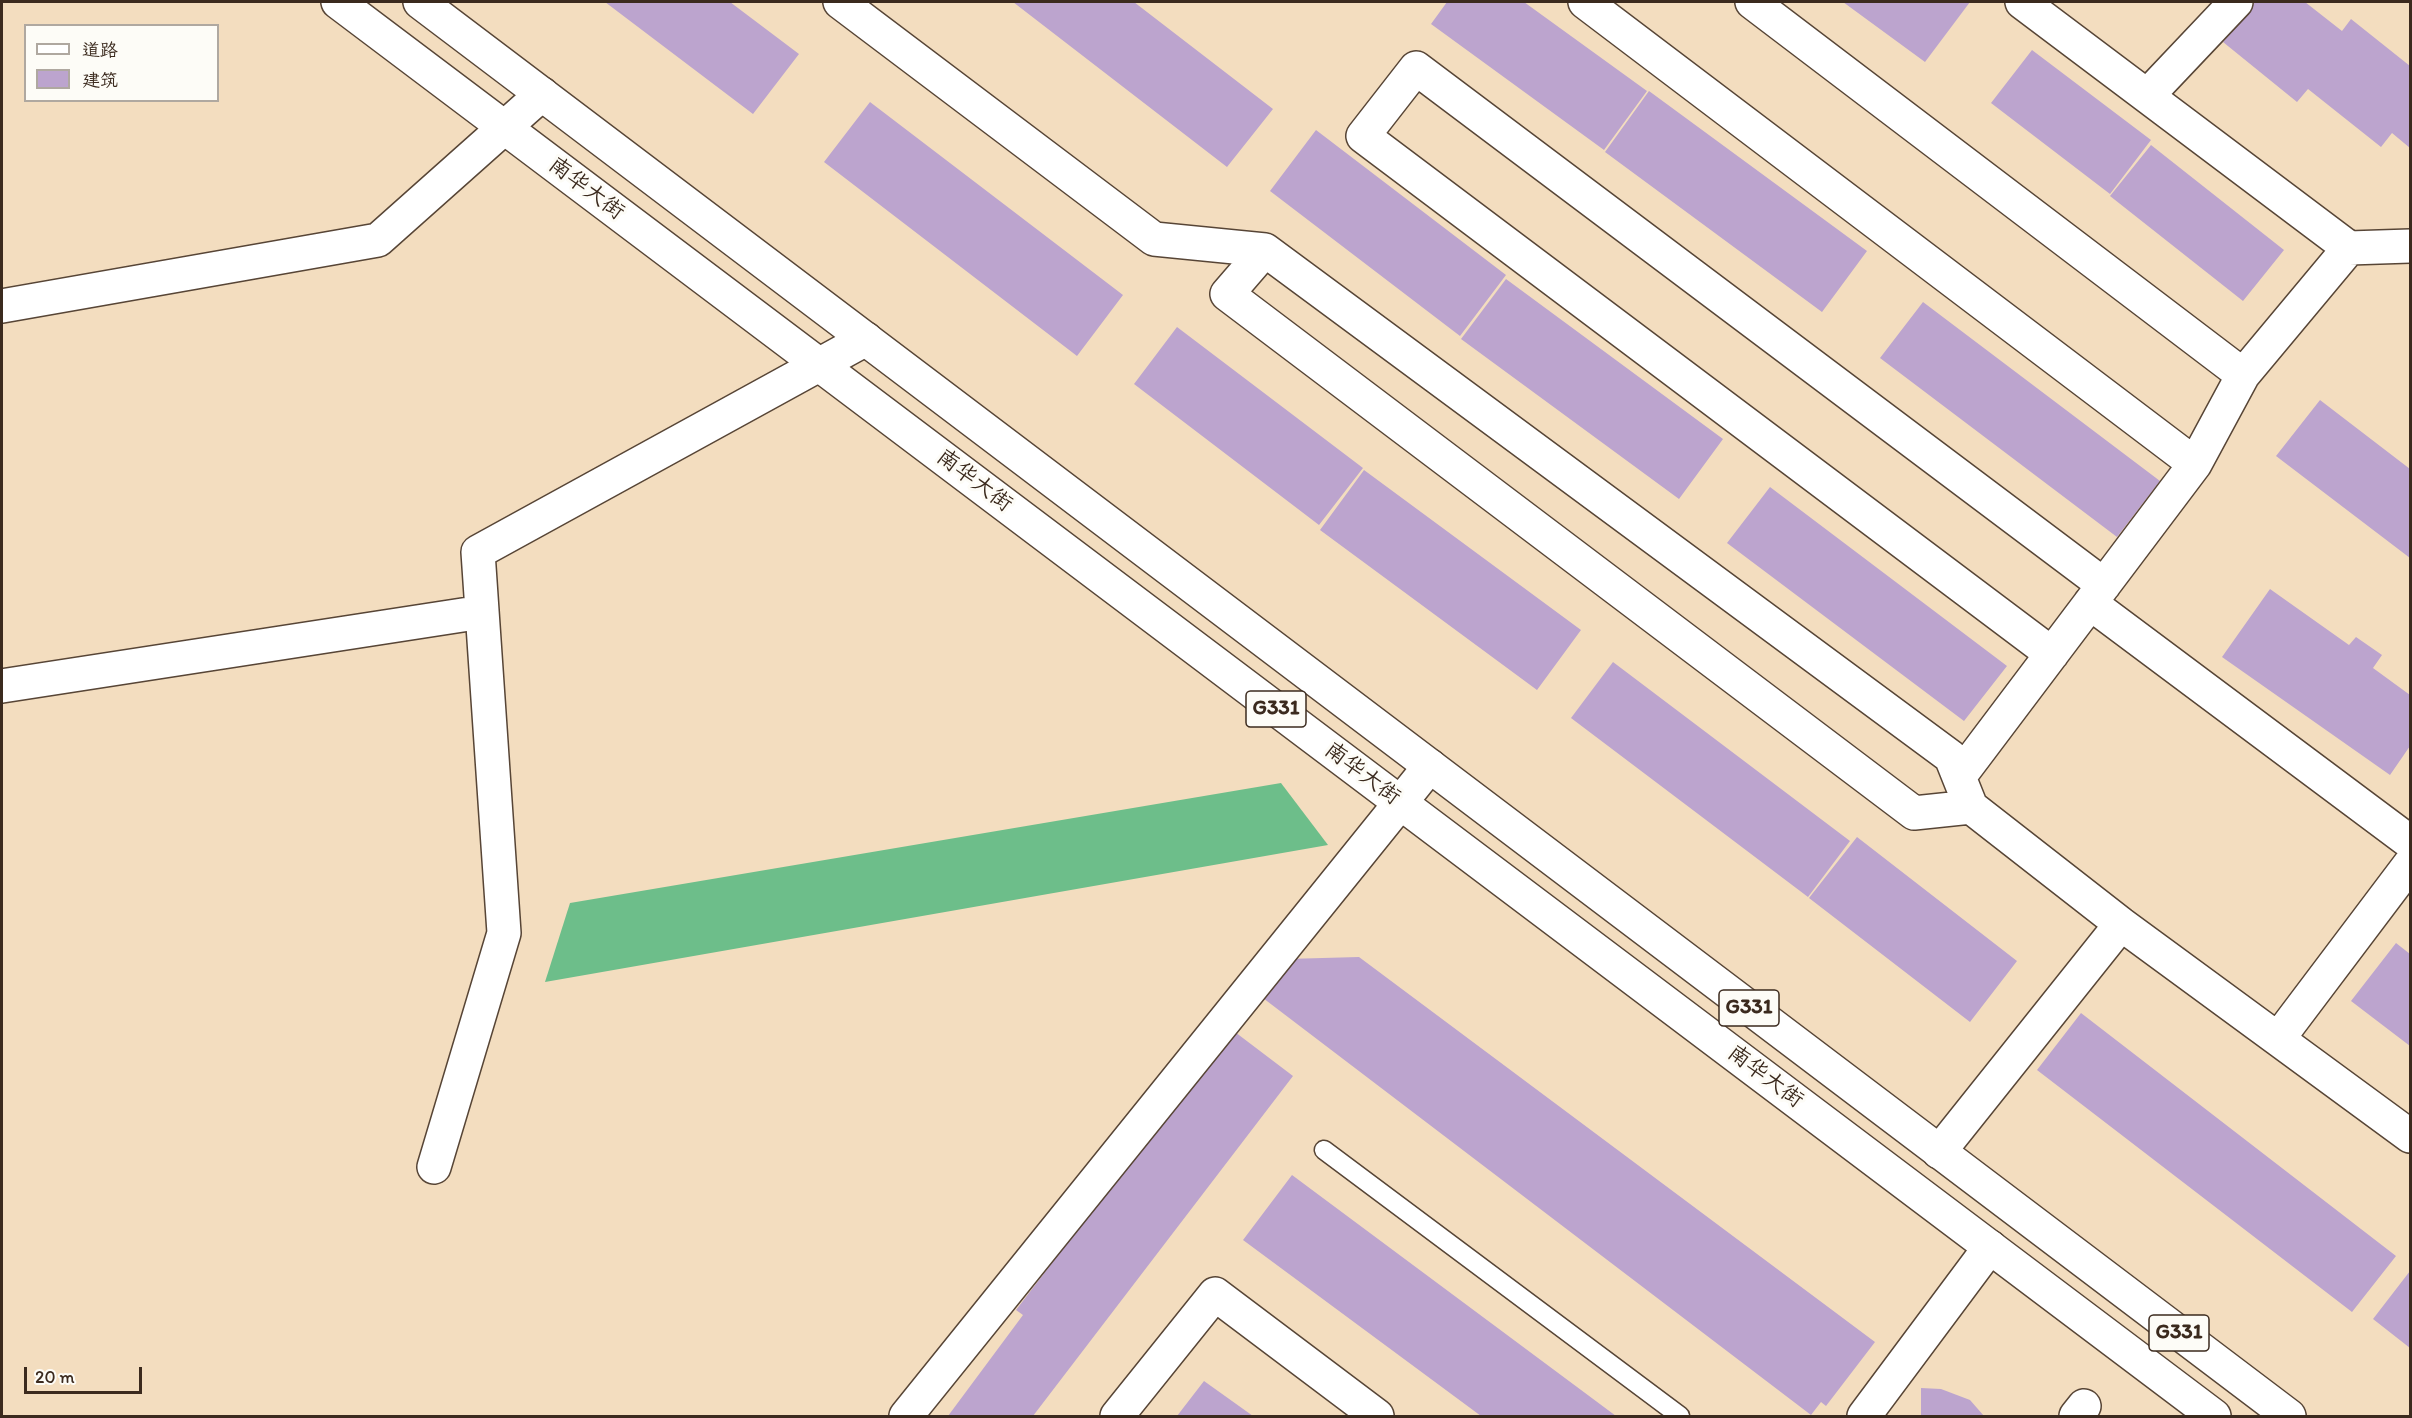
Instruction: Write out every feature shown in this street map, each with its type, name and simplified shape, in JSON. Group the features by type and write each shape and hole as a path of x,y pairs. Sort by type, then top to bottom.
{"main road":[{"name":"南华大街","path":"338,2 2214,1416"},
{"name":"南华大街","path":"420,2 2289,1416"},
{"path":"840,2 1154,239 1265,250 1951,757 1971,807 2121,924 2410,1136"},
{"path":"1585,2 2195,464"},
{"path":"1752,2 2243,375"},
{"path":"2022,2 2349,248 2410,246"},
{"path":"2147,96 2218,7"},
{"path":"2052,654 1363,136 1416,68 2097,594 2410,842"},
{"path":"2,306 378,240 542,94"},
{"path":"1959,777 2195,464 2243,375 2349,248"},
{"path":"1265,250 1227,294 1914,813 1971,807"},
{"path":"434,1167 504,933 478,552 866,339"},
{"path":"2,686 482,612"},
{"path":"906,1416 1430,766"},
{"path":"2278,1039 2410,864"},
{"path":"1939,1152 2121,924"},
{"path":"1863,1416 1990,1247"},
{"path":"1117,1416 1215,1294 1377,1416"}],"lane":[{"path":"1324,1150 1680,1416"}],"green space":[{"path":"1281,783 1328,845 545,982 570,903"}],"building":[{"path":"605,2 730,2 799,54 753,114"},
{"path":"1013,2 1134,2 1273,109 1227,167"},
{"path":"1447,2 1524,2 1647,91 1604,150 1431,24"},
{"path":"1843,2 1970,2 1925,62"},
{"path":"2255,2 2305,2 2342,31 2351,19 2410,66 2410,148 2392,133 2381,147 2308,89 2297,102 2223,42"},
{"path":"2032,50 2151,140 2110,194 1991,103"},
{"path":"1649,91 1867,251 1822,312 1605,152"},
{"path":"870,102 1123,295 1077,356 824,162"},
{"path":"1316,130 1506,275 1460,336 1270,191"},
{"path":"2151,145 2284,250 2243,301 2110,196"},
{"path":"1506,279 1723,439 1679,499 1461,339"},
{"path":"1923,302 2160,481 2117,537 1880,358"},
{"path":"1177,327 1363,468 1319,525 1134,384"},
{"path":"2320,400 2410,469 2410,558 2276,456"},
{"path":"1364,470 1581,630 1537,690 1320,530"},
{"path":"1770,487 2007,666 1964,721 1727,543"},
{"path":"2270,589 2349,645 2356,637 2382,655 2373,668 2410,695 2410,746 2390,775 2222,657"},
{"path":"1613,662 1850,841 1808,897 1571,718"},
{"path":"1857,837 2017,961 1970,1022 1809,898"},
{"path":"2396,943 2410,954 2410,1046 2351,1001"},
{"path":"1359,957 1875,1342 1826,1406 1821,1402 1811,1415 1259,995 1286,959"},
{"path":"2081,1013 2396,1256 2352,1312 2037,1070"},
{"path":"1231,1029 1293,1076 1033,1416 948,1416 1023,1315 1016,1310"},
{"path":"1292,1175 1616,1416 1481,1416 1243,1240"},
{"path":"2410,1271 2410,1348 2373,1319"},
{"path":"1204,1381 1253,1416 1177,1416"},
{"path":"1921,1388 1941,1389 1970,1400 1984,1416 1921,1416"}]}
